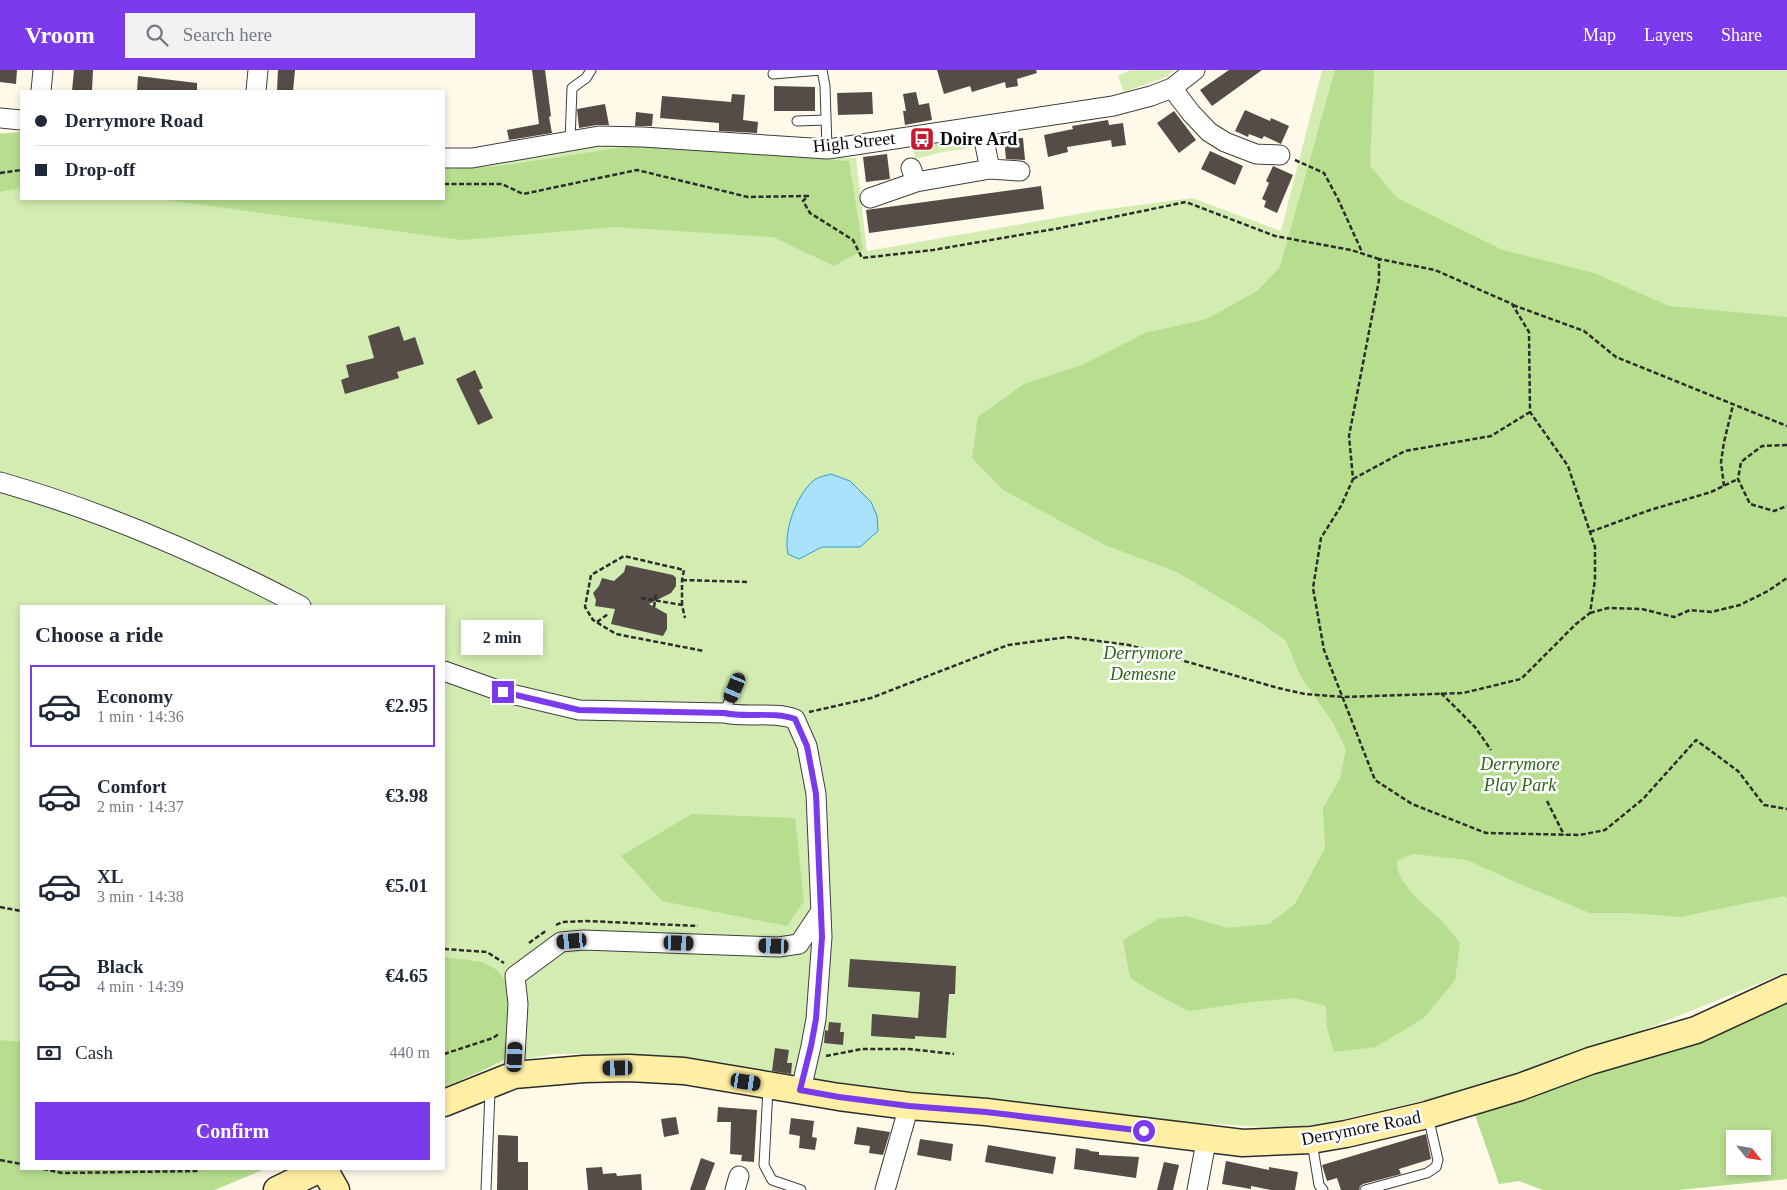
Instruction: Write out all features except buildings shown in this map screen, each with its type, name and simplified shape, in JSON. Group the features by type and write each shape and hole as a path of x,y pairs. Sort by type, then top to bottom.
{"main road":[{"name":"Derrymore Road","path":"445,1103 514,1075 584,1069 629,1068 684,1071 839,1097 909,1106 986,1112 1207,1137 1243,1143 1311,1140 1346,1134 1427,1115 1520,1087 1590,1061 1696,1030 1787,988"},
{"path":"277,1190 318,1170"},
{"path":"325,1170 336,1190"}],"street":[{"path":"42,90 43,70"},
{"path":"256,90 258,70"},
{"name":"High Street","path":"445,158 472,158 599,136 643,137 827,149 1113,106 1151,96 1172,88 1195,70"},
{"path":"1172,88 1191,113 1209,132 1225,142 1256,154 1280,155"},
{"path":"0,118 20,120"},
{"path":"981,126 990,169"},
{"path":"870,198 914,175 990,169 1020,171"},
{"path":"0,482 79,506 160,538 299,605"},
{"path":"445,672 503,692 579,710 724,713 786,716 795,719 807,746 816,794 822,937 816,1019 800,1090"},
{"path":"514,1075 518,1004 515,976 561,942 583,940 779,947 799,944 821,911"},
{"path":"885,1190 909,1106"},
{"path":"1197,1190 1207,1137"}],"lane":[{"path":"570,141 572,88 586,78 591,70"},
{"path":"773,74 822,70 827,149"},
{"path":"797,121 826,120"},
{"path":"724,713 739,678"},
{"path":"486,1190 490,1092 488,1085"},
{"path":"768,1085 764,1165 772,1180 801,1190"},
{"path":"1365,1190 1427,1173 1436,1167 1438,1160 1427,1115"},
{"path":"1311,1140 1319,1185 1323,1190"}],"path":[{"path":"1280,155 1302,162 1324,173 1338,199 1362,254"},
{"path":"0,173 20,170"},
{"path":"445,184 502,184 523,194 637,170 748,198 808,196 803,201 810,213 853,240 862,258 933,250 1060,228 1186,202 1275,236 1351,250 1379,259 1435,270 1512,304 1584,331 1616,357 1787,426"},
{"path":"1379,259 1379,280 1349,436 1353,479 1341,506 1321,538 1313,588 1324,650 1375,780 1412,804 1486,833 1580,835 1605,830 1643,799 1696,740 1738,771 1764,806 1787,808"},
{"path":"1512,304 1530,332 1530,412 1568,466 1595,547 1595,580 1590,614"},
{"path":"1724,486 1721,462 1724,442 1734,405"},
{"path":"1353,479 1404,451 1491,436 1530,412"},
{"path":"1787,445 1762,446 1742,462 1738,479 1750,504 1774,511 1787,506"},
{"path":"1590,532 1650,510 1711,492 1738,479"},
{"path":"685,618 682,605 684,570 624,556 591,574 585,606 593,620 616,634 704,652"},
{"path":"795,719 809,712 871,698 1008,645 1068,637 1129,645 1305,694 1344,697 1463,693 1521,679 1576,624 1590,614 1608,608 1642,609 1674,617 1690,610 1711,612 1740,605 1768,591 1787,578"},
{"path":"682,580 749,582"},
{"path":"1782,582 1787,583"},
{"path":"654,607 656,595"},
{"path":"642,598 682,605"},
{"path":"597,622 608,614"},
{"path":"1441,693 1475,727 1491,750"},
{"path":"1547,801 1564,835"},
{"path":"0,907 20,911"},
{"path":"526,945 538,935 562,922 587,920 698,926"},
{"path":"445,949 487,952 502,961 515,976"},
{"path":"445,1054 493,1038 501,1032 505,1020 517,1021"},
{"path":"807,1059 862,1049 908,1049 954,1054"},
{"path":"0,1160 20,1164"},
{"path":"48,1170 62,1173 198,1170"}],"green space":[{"path":"1130,70 1175,70 1166,77 1124,92 1118,76"},
{"name":"Derrymore Demesne","path":"1322,70 1787,70 1787,972 1614,1042 1508,1081 1322,1124 1279,1128 1137,1119 814,1079 809,1074 796,1073 790,1075 722,1064 616,1054 556,1054 519,1060 506,1059 501,1063 445,1087 445,605 20,605 20,1170 263,1170 214,1190 0,1190 0,133 20,134 20,200 445,200 445,166 627,141 801,156 856,158 867,251 1101,210 1192,198 1281,231"},
{"name":"Derrymore Play Park","path":"1335,70 1374,70 1370,166 1397,198 1503,250 1594,273 1669,306 1787,317 1787,898 1784,896 1681,917 1628,913 1590,913 1467,860 1413,854 1397,861 1398,870 1406,886 1440,919 1460,943 1455,980 1424,1018 1376,1047 1334,1052 1327,1028 1326,1006 1294,998 1189,1011 1130,978 1123,940 1158,919 1186,916 1228,928 1269,924 1295,904 1325,848 1323,808 1340,779 1346,749 1333,723 1300,675 1286,641 1254,618 1177,572 1105,545 1003,490 972,458 978,417 1024,384 1082,365 1145,333 1207,319 1257,291 1280,267"},
{"path":"20,132 20,188 0,192 0,134"},
{"path":"968,139 975,147 916,159 915,157 913,147"},
{"path":"638,145 849,161 863,250 834,266 773,237 614,227 462,240 164,200 445,200 445,169 499,166"},
{"path":"692,814 795,818 804,901 787,926 662,901 621,856"},
{"path":"445,957 482,962 497,970 510,992 508,1057 445,1087"},
{"path":"1787,981 1787,1179 1678,1190 1543,1190 1519,1181 1499,1184 1474,1112"},
{"path":"0,1040 20,1042 20,1170 263,1170 214,1190 0,1190"}],"water":[{"path":"831,474 850,481 871,502 877,516 878,531 860,547 822,547 799,559 788,554 787,535 796,505 807,488 815,480"}],"place":[{"name":"Doire Ard","path":"922,139"}],"route":[{"path":"503,692 579,710 724,713 786,716 795,719 807,746 816,794 822,937 816,1019 800,1090 909,1106 986,1112 1144,1131"}]}
